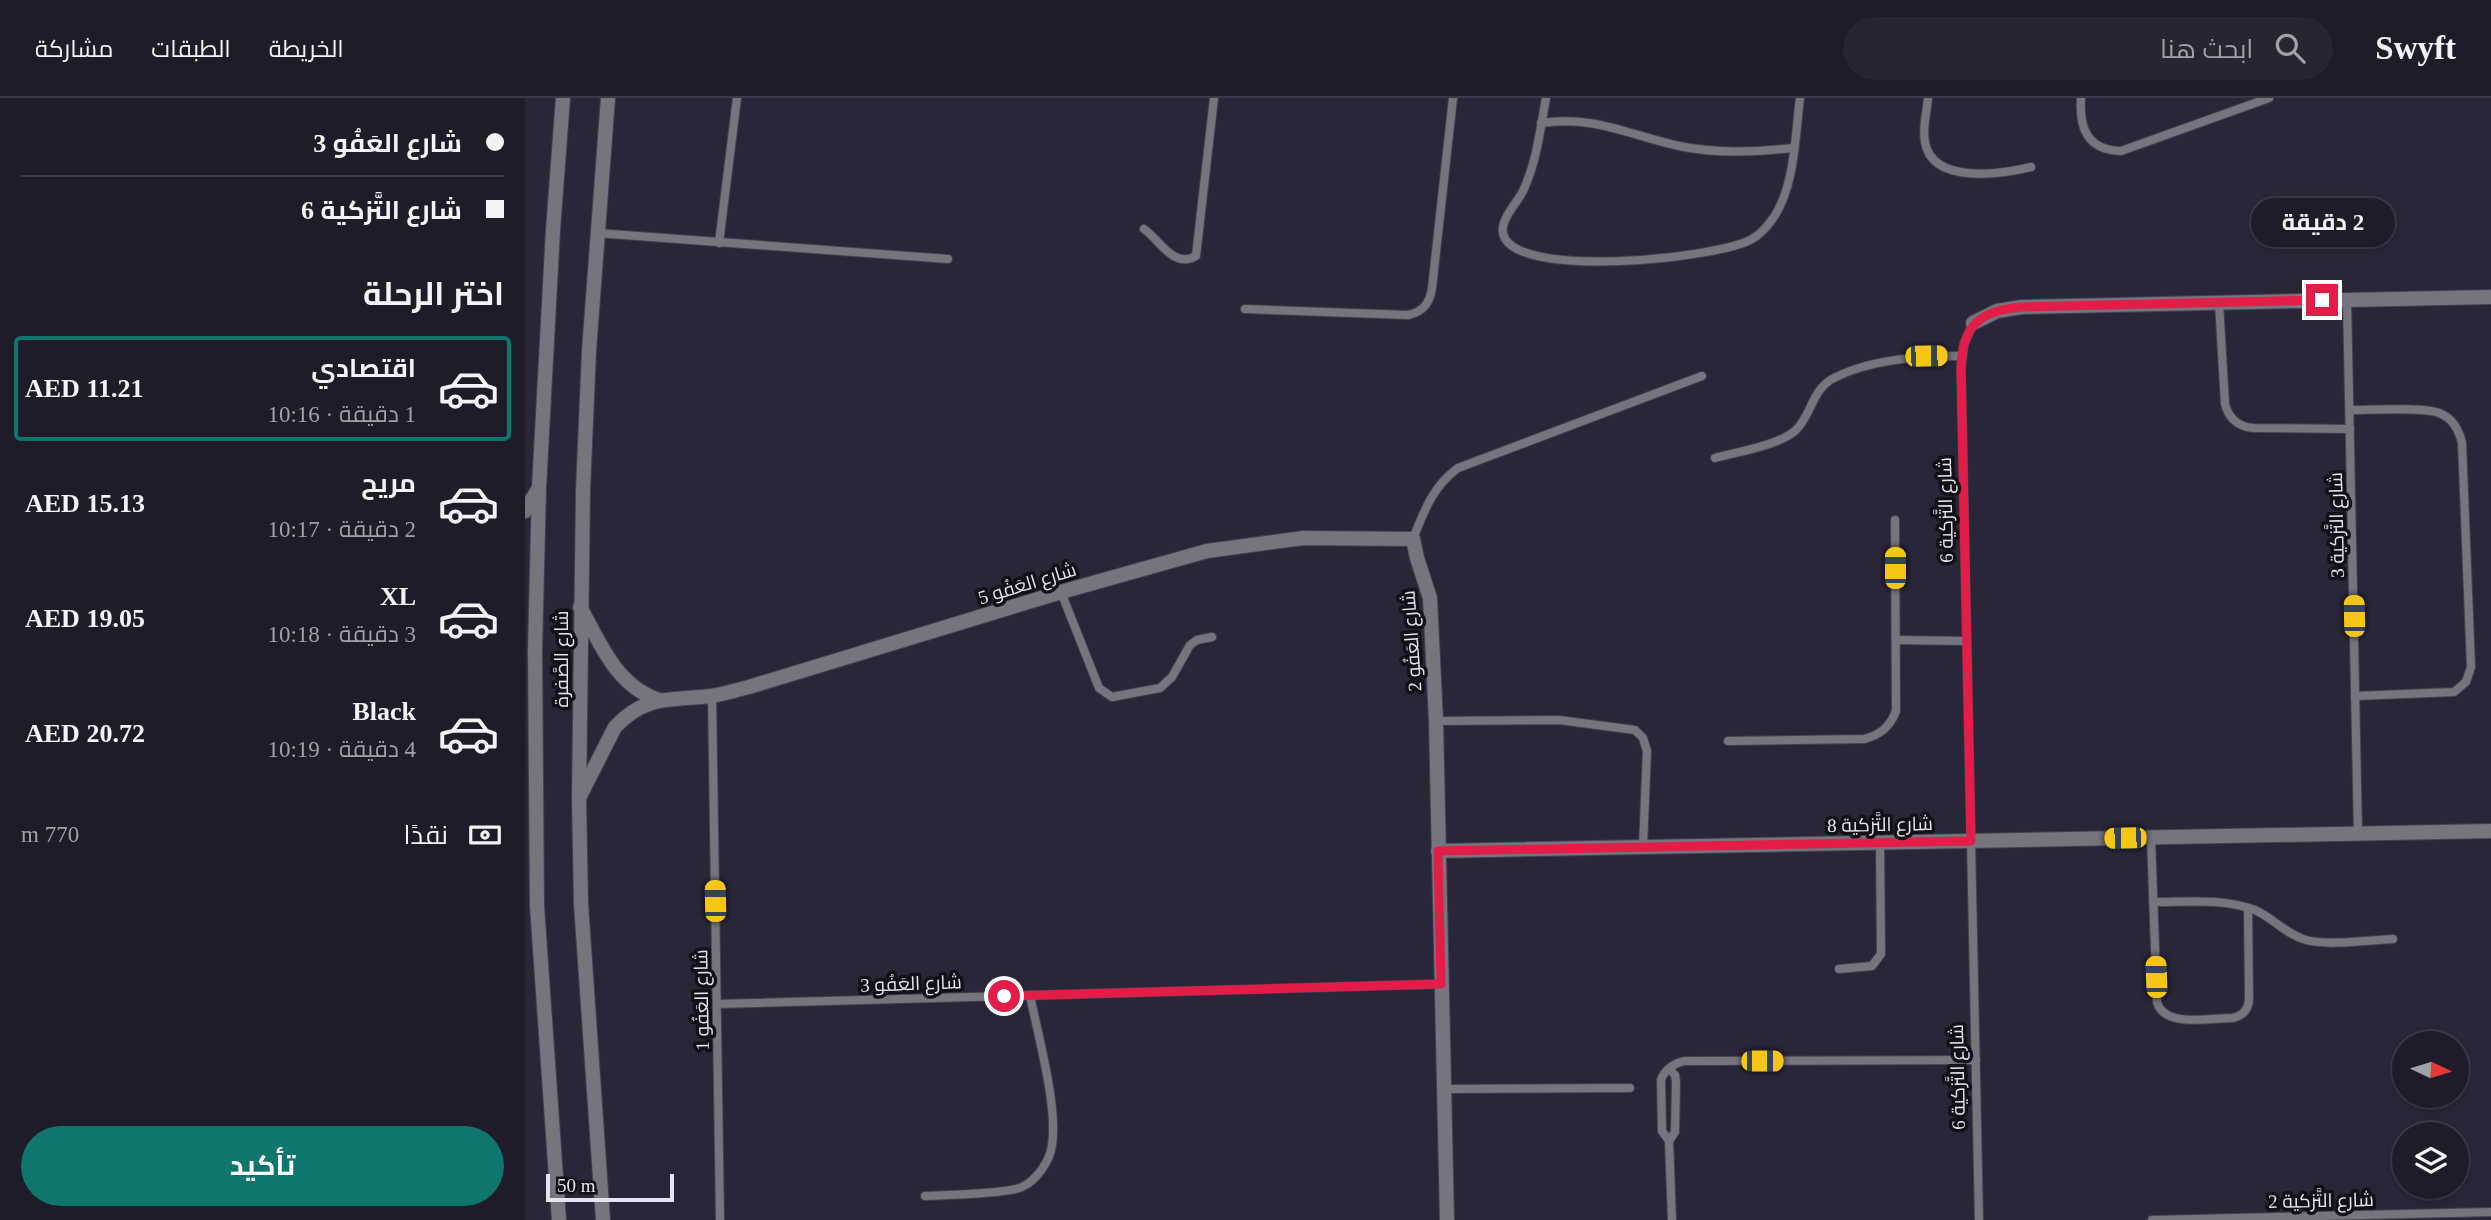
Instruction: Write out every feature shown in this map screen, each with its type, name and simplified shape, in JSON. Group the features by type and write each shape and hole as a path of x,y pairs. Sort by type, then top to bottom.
{"street":[{"name":"شارع الصَّفرة","path":"559,1220 537,906 530,648 563,98"},
{"name":"شارع الصَّفرة","path":"603,1220 581,904 579,798 580,607 588,379 608,98"},
{"name":"شارع التَّزكية 6","path":"1973,323 2009,308 2491,297"},
{"path":"525,511 539,488"},
{"name":"شارع العَفُو 5","path":"579,798 615,727 635,710 659,700 712,696 775,680 1179,557 1236,545 1303,538 1413,539"},
{"name":"شارع العَفُو 2","path":"1413,539 1430,598 1436,721 1447,1220"},
{"path":"580,607 619,675 637,691 659,700"},
{"name":"شارع التَّزكية 8","path":"1438,851 2491,831"}],"lane":[{"path":"719,243 737,98"},
{"path":"1144,229 1155,237 1167,253 1184,260 1196,256 1214,98"},
{"path":"1245,309 1408,315 1425,307 1432,288 1453,98"},
{"path":"1546,98 1531,173 1504,223 1503,234 1509,244 1528,254 1562,261 1605,262 1660,258 1751,240 1771,221 1782,203 1788,185 1800,98"},
{"path":"1928,98 1925,142 1929,153 1940,163 1959,172 1975,174 2004,173 2031,167"},
{"path":"2081,98 2080,117 2089,138 2104,149 2121,151 2263,99"},
{"path":"1541,123 1569,120 1597,123 1654,140 1711,150 1766,151 1793,148"},
{"path":"597,233 948,260"},
{"name":"شارع التَّزكية 3","path":"2347,300 2358,834"},
{"path":"2219,303 2225,404 2235,422 2254,428 2350,429"},
{"name":"شارع التَّزكية 6","path":"1973,323 1963,344 1961,356 1979,1220"},
{"path":"1715,458 1789,435 1803,422 1820,389 1834,378 1898,360 1961,356"},
{"path":"1413,539 1432,494 1449,474 1458,468 1703,376"},
{"path":"2350,410 2439,413 2455,425 2460,434 2472,667 2466,682 2454,692 2355,696"},
{"path":"1728,741 1864,738 1879,733 1890,724 1896,711 1895,520"},
{"path":"1061,592 1099,688 1112,697 1160,688 1172,677 1190,645 1197,640 1212,637"},
{"path":"1896,640 1966,641"},
{"name":"شارع العَفُو 1","path":"712,696 720,1220"},
{"path":"1436,721 1559,720 1635,730 1643,738 1647,751 1643,847"},
{"path":"2151,838 2157,1002 2164,1015 2173,1019 2232,1018 2238,1017 2247,1009 2248,908"},
{"path":"1839,969 1871,966 1881,954 1880,843"},
{"path":"2153,902 2223,902 2248,908 2258,911 2296,937 2315,942 2393,939"},
{"name":"شارع العَفُو 3","path":"717,1004 1441,984"},
{"path":"925,1196 1021,1187 1037,1176 1049,1158 1053,1132 1050,1095 1030,995"},
{"path":"1672,1220 1669,1141 1662,1131 1661,1080 1676,1063 1976,1060"},
{"path":"1669,1070 1675,1075 1676,1082 1675,1132 1669,1141"},
{"path":"1444,1089 1630,1088"},
{"name":"شارع التَّزكية 2","path":"2151,1220 2491,1212"}],"route":[{"path":"1004,996 1441,984 1438,851 1971,841 1961,356 1963,344 1973,323 1997,311 2022,307 2322,300"}]}
